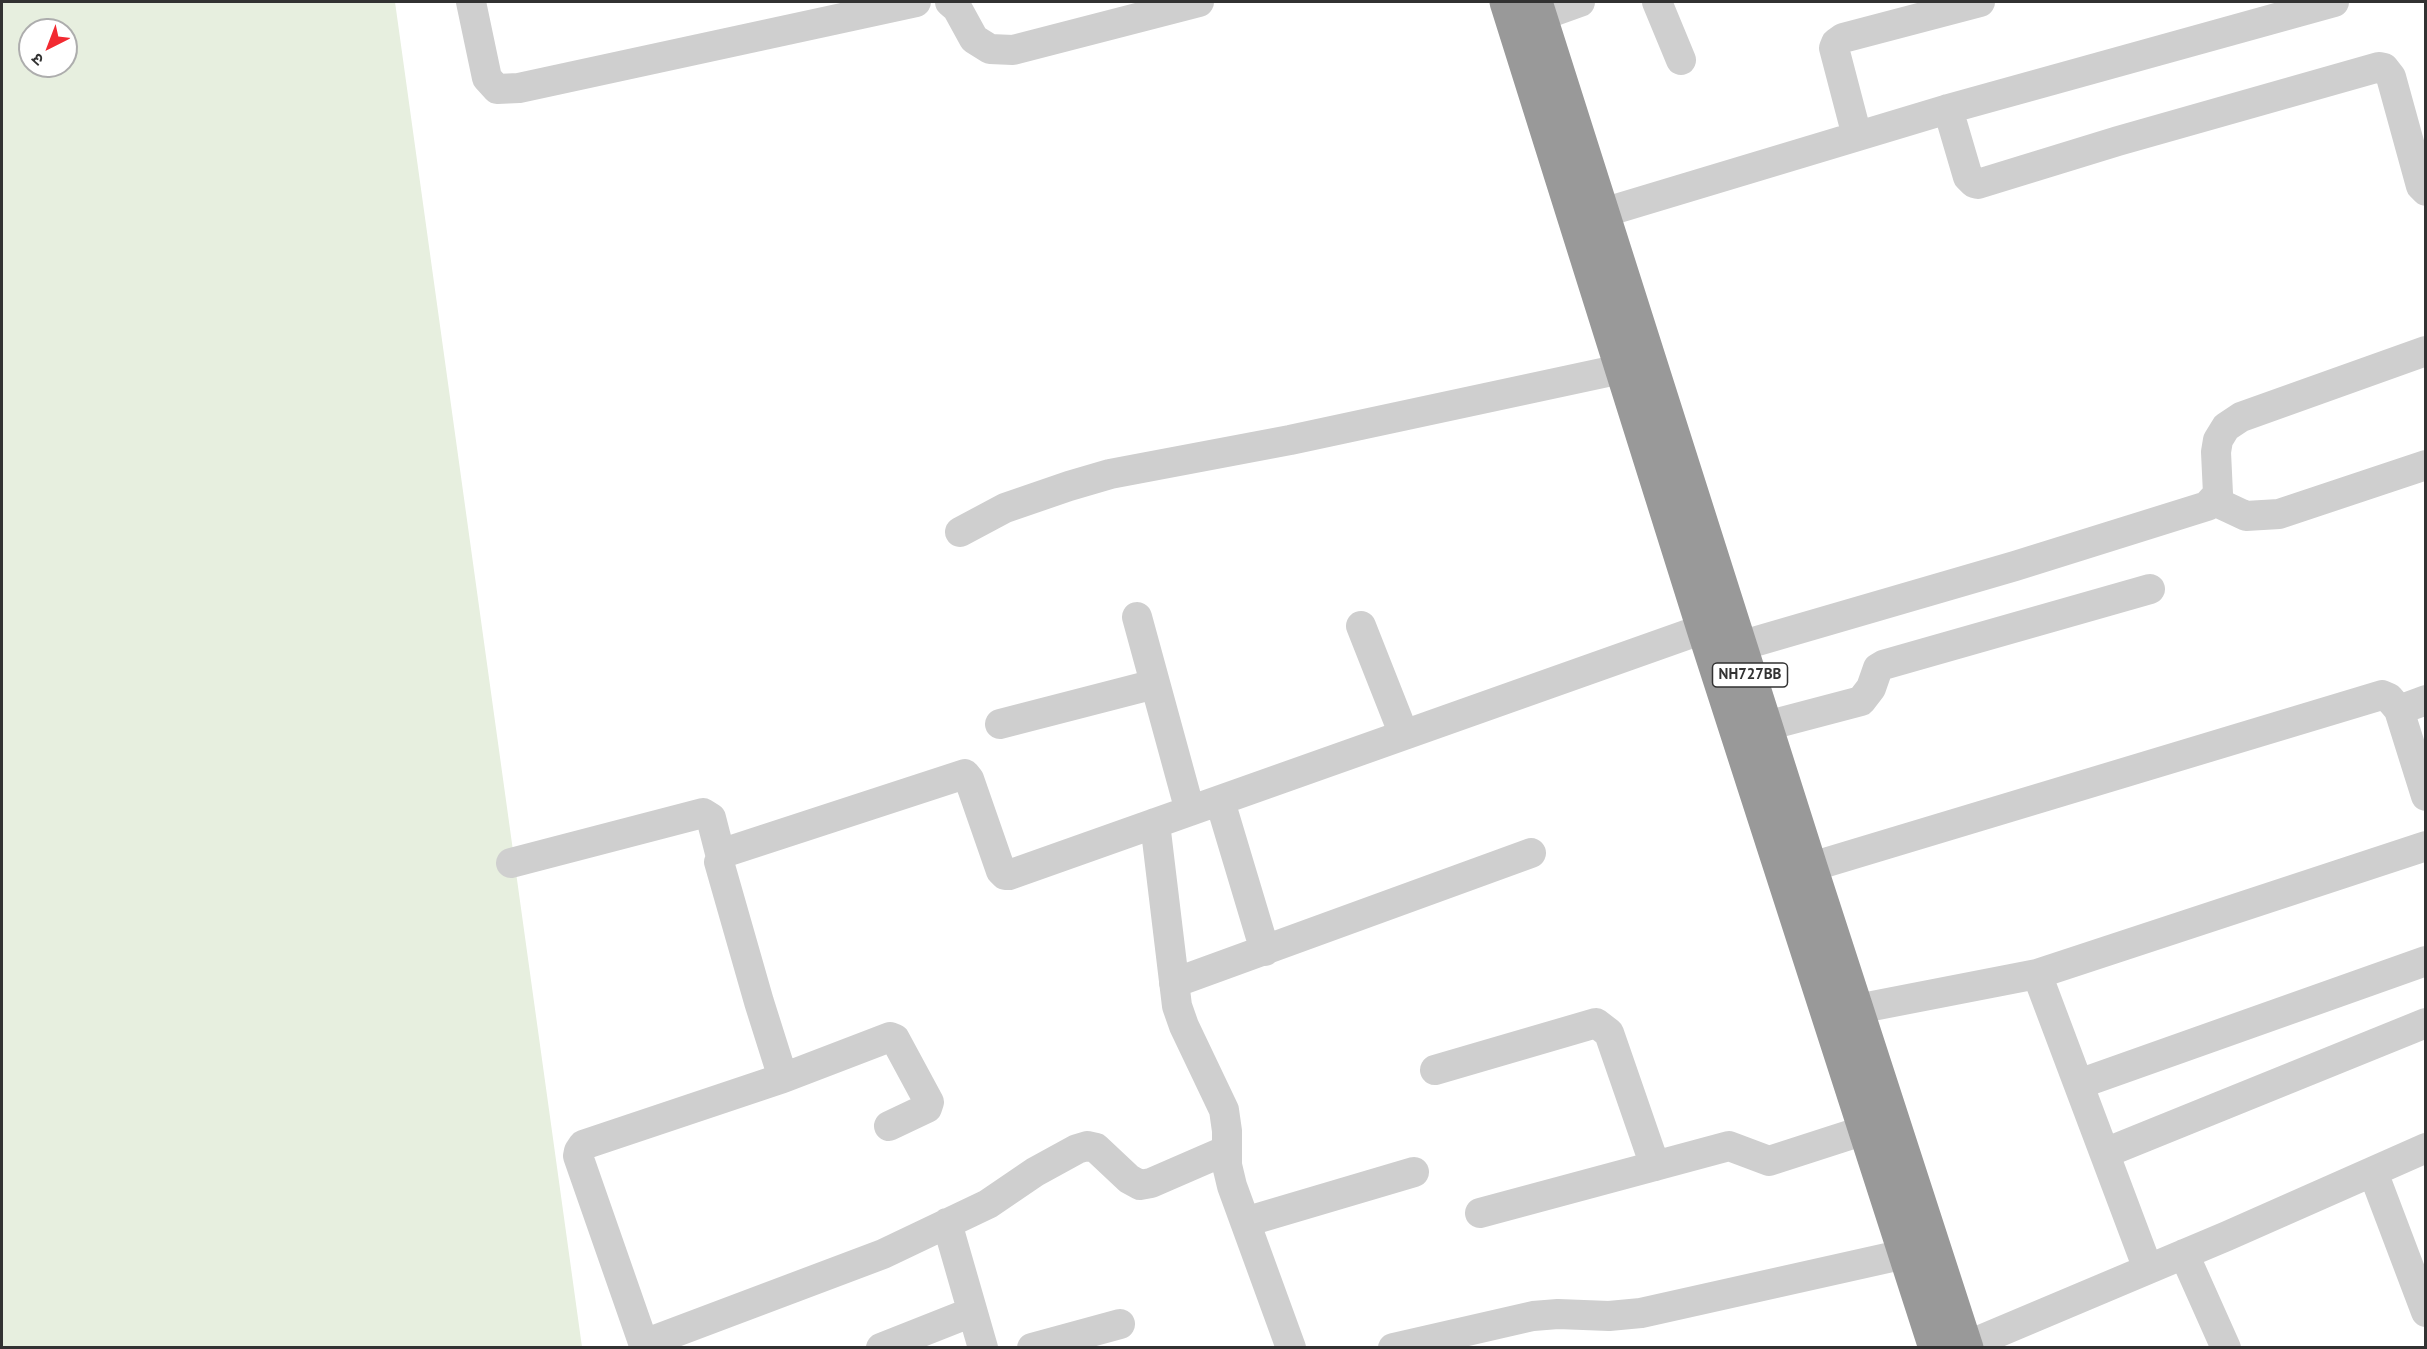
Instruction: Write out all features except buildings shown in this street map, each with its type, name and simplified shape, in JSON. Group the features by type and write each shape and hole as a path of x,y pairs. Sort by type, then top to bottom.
{"highway":[{"name":"NH727BB","path":"1506,2 1589,217 1740,646 1857,1009 1956,1347"},
{"name":"NH727BB","path":"1539,9 1589,217 1621,369 1905,1254 1956,1347"}],"street":[{"path":"471,2 487,78 497,89 519,88 916,2"},
{"path":"950,2 957,9 974,39 990,48 1013,50 1199,2"},
{"path":"1539,9 1580,2"},
{"path":"1657,2 1682,60"},
{"path":"1857,136 1834,48 1836,43 1843,39 1980,2"},
{"path":"1589,217 1948,109 2334,2"},
{"path":"1948,109 1968,177 1978,184 2118,141 2379,67 2384,68 2391,77 2421,186 2426,191"},
{"path":"1740,646 2026,563 2207,506 2218,494 2216,452 2218,440 2226,427 2241,417 2426,351"},
{"path":"960,532 1005,508 1110,474 1290,440 1621,369"},
{"path":"2214,501 2246,516 2278,514 2426,465"},
{"path":"1766,726 1861,700 1871,688 1878,668 1883,665 2150,589"},
{"path":"1137,617 1190,811"},
{"path":"1361,626 1404,735"},
{"path":"783,1078 719,862 723,853 959,774 965,774 969,779 1005,875 1703,629"},
{"path":"1000,724 1155,684"},
{"path":"1811,867 2382,695 2412,705 2426,796"},
{"path":"1220,801 1265,951"},
{"path":"511,863 703,813 711,818 721,856"},
{"path":"1155,823 1177,1006 1184,1026 1224,1110 1227,1131 1227,1165 1232,1186 1291,1347"},
{"path":"1857,1009 2037,974 2426,846"},
{"path":"1174,983 1531,854"},
{"path":"2079,1084 2426,961"},
{"path":"2037,974 2148,1269"},
{"path":"1435,1070 1596,1023 1609,1033 1655,1166"},
{"path":"2105,1153 2426,1023"},
{"path":"889,1126 928,1105 929,1102 895,1039 890,1037 783,1078 583,1145 578,1156 645,1346 883,1254 988,1204 1035,1172 1087,1146 1096,1148 1129,1179 1140,1185 1151,1183 1227,1150"},
{"path":"1480,1214 1729,1146 1769,1161 1865,1130"},
{"path":"1956,1347 2184,1254 2426,1148"},
{"path":"1245,1222 1414,1172"},
{"path":"2373,1172 2426,1312"},
{"path":"947,1223 983,1347"},
{"path":"1393,1347 1533,1316 1558,1314 1609,1316 1641,1313 1905,1254"},
{"path":"2184,1254 2226,1347"},
{"path":"881,1347 972,1311"},
{"path":"1032,1347 1120,1324"}],"green space":[{"path":"2,2 395,2 582,1347 2,1348"}]}
